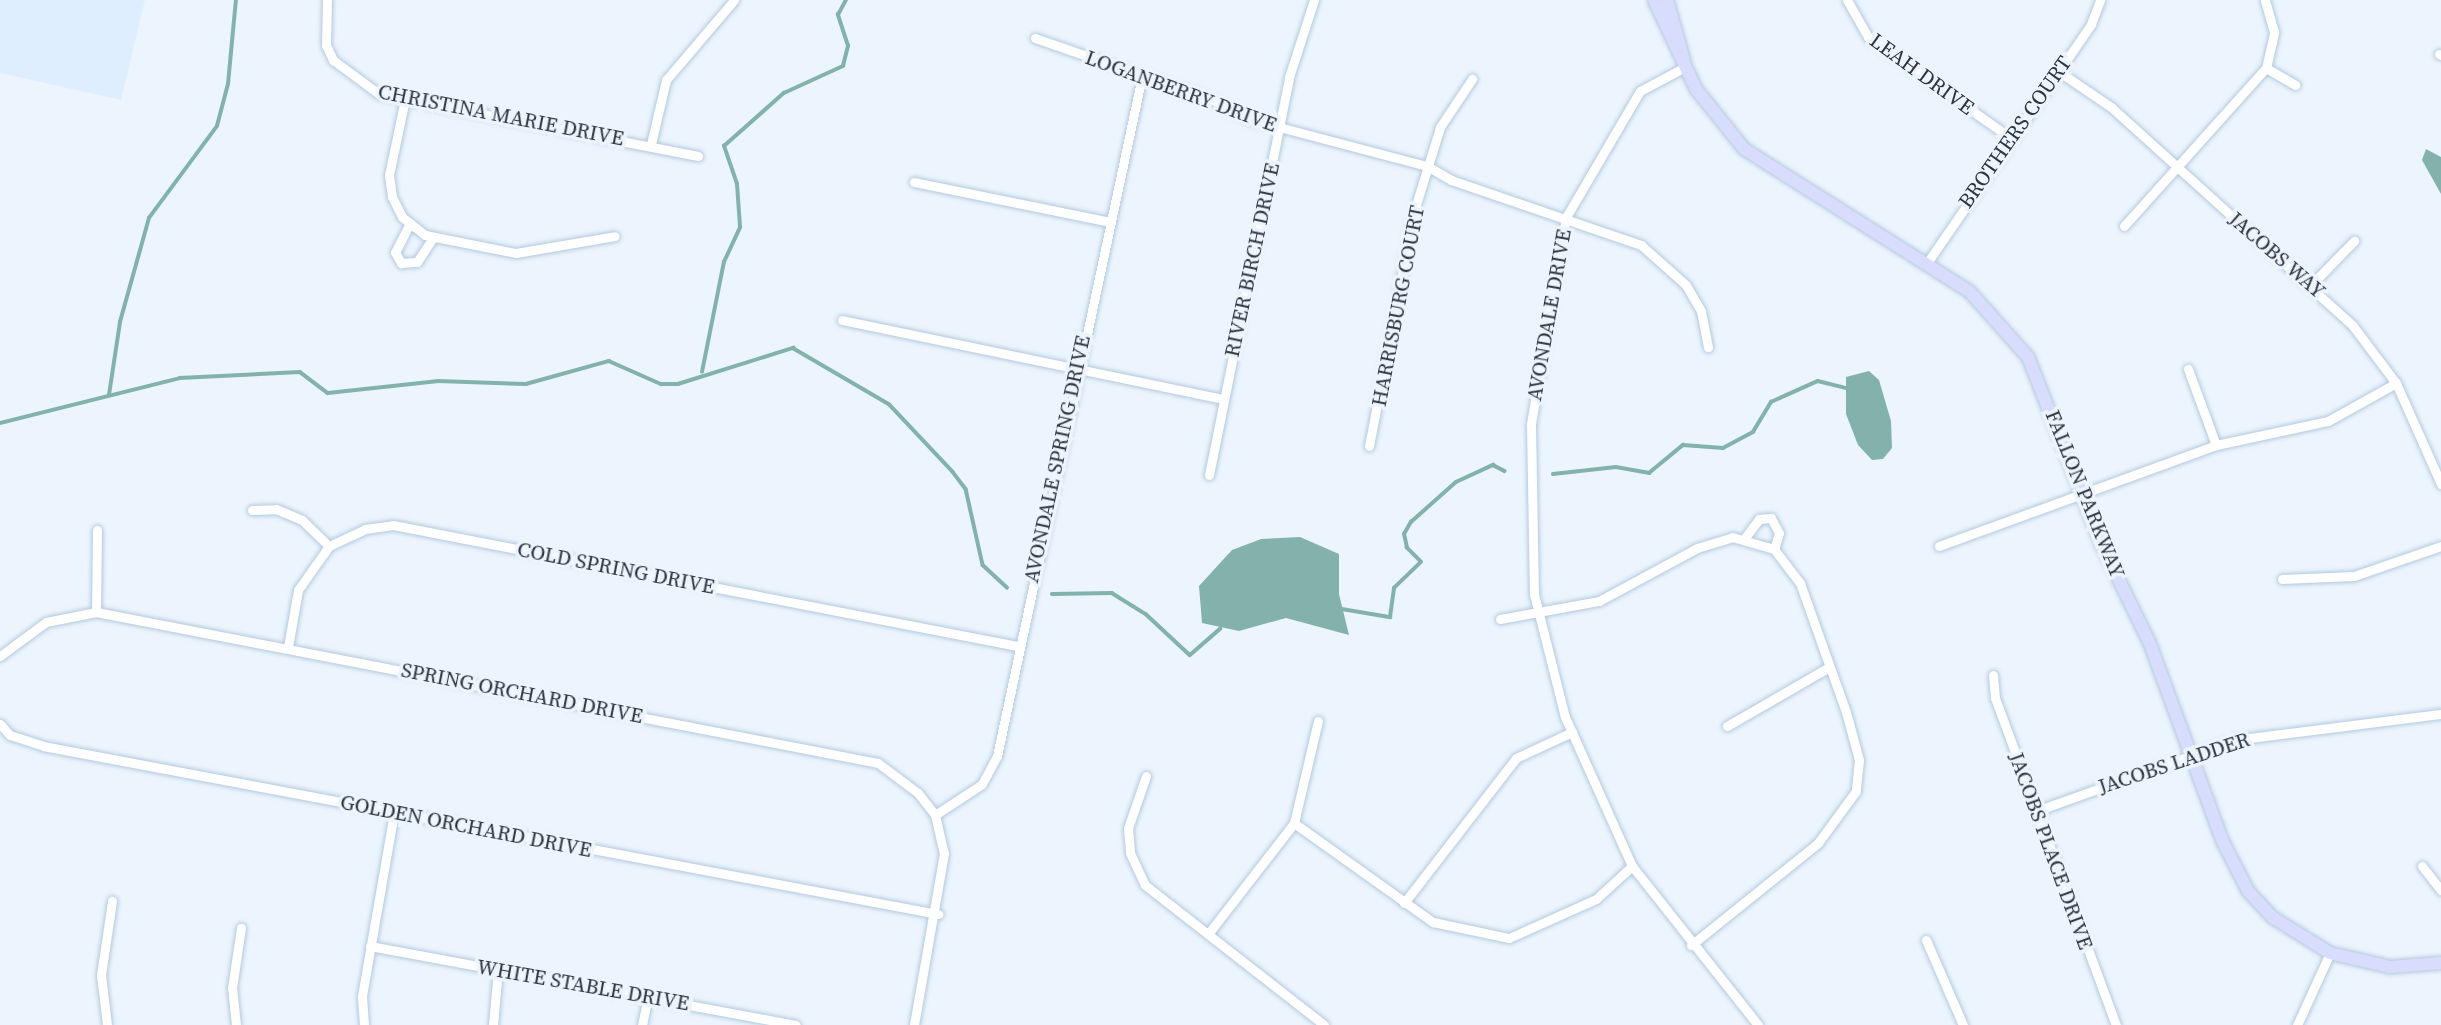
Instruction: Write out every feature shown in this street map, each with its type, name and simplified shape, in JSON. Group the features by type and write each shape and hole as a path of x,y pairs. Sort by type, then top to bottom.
{"street":[{"name":"CHRISTINA MARIE DRIVE","path":"327,0 326,45 333,60 379,94 651,144 698,156"},
{"path":"651,144 666,80 734,0"},
{"name":"RIVER BIRCH DRIVE","path":"1209,475 1279,128 1314,0"},
{"name":"FALLON PARKWAY","path":"1654,0 1685,68 1708,110 1758,161 1927,263 1983,303 2028,357 2082,494 2248,891 2272,917 2330,953 2390,967 2441,963"},
{"name":"FALLON PARKWAY","path":"1668,0 1685,68"},
{"name":"LEAH DRIVE","path":"1847,0 1868,37 2010,137"},
{"name":"BROTHERS COURT","path":"1927,263 2010,137 2058,71 2100,0"},
{"path":"2124,226 2266,68 2274,32 2266,0"},
{"name":"LOGANBERRY DRIVE","path":"1035,38 1279,128 1427,166 1451,180 1641,245 1669,267 1701,311 1708,346"},
{"name":"AVONDALE DRIVE","path":"1685,68 1640,91 1566,218 1531,424 1536,611 1572,732 1632,866 1691,944 1758,1025"},
{"path":"2266,68 2296,85"},
{"name":"JACOBS WAY","path":"2058,71 2111,107 2311,285 2362,336 2396,383 2441,484"},
{"name":"AVONDALE SPRING DRIVE","path":"934,815 975,790 990,772 1106,221 1142,76"},
{"name":"HARRISBURG COURT","path":"1369,446 1427,166 1440,127 1472,79"},
{"path":"405,99 389,175 392,197 410,223 433,237 516,253 615,236"},
{"path":"914,182 1106,221"},
{"path":"410,223 395,252 401,263 417,262 433,237"},
{"path":"2311,285 2354,241"},
{"path":"842,320 1223,399"},
{"path":"2188,369 2216,445"},
{"path":"1939,545 2216,445 2328,421 2396,383"},
{"path":"252,510 276,509 302,520 329,546"},
{"path":"1744,539 1759,519 1771,517 1779,533 1774,550"},
{"name":"COLD SPRING DRIVE","path":"288,647 298,590 329,546 365,529 393,525 1017,646"},
{"path":"96,612 97,530"},
{"path":"1500,619 1599,601 1697,548 1744,539 1774,550 1800,583 1859,760 1856,791 1844,815 1691,944"},
{"path":"2282,579 2354,576 2441,546"},
{"name":"SPRING ORCHARD DRIVE","path":"0,656 8,647 46,622 96,612 878,763 918,793 934,815 944,853 937,914 914,1025"},
{"path":"0,640 8,647"},
{"path":"1727,726 1829,667"},
{"name":"JACOBS PLACE DRIVE","path":"1993,675 1995,698 2116,1025"},
{"name":"JACOBS LADDER","path":"2036,811 2190,754 2301,729 2441,714"},
{"path":"1208,934 1294,822 1318,722"},
{"name":"GOLDEN ORCHARD DRIVE","path":"0,724 10,735 43,746 937,914"},
{"path":"1404,904 1516,758 1572,732"},
{"path":"1146,776 1128,828 1129,853 1145,886 1324,1025"},
{"path":"364,1025 370,946 394,812"},
{"path":"1294,822 1404,904 1433,922 1509,938 1596,899 1632,866"},
{"path":"2422,866 2441,890"},
{"path":"107,1025 101,975 112,901"},
{"path":"236,1025 232,988 241,928"},
{"path":"1926,940 1963,1025"},
{"name":"WHITE STABLE DRIVE","path":"370,946 648,996 764,1022 796,1025"},
{"path":"2297,1025 2330,953"},
{"path":"493,1025 498,969"},
{"path":"642,1025 648,996"}],"shaded area":[{"path":"0,0 145,0 121,100 0,73"},
{"path":"2426,149 2441,157 2441,194 2422,160"},
{"path":"1869,371 1879,380 1891,421 1892,448 1883,459 1872,460 1858,445 1846,414 1846,377"},
{"path":"1300,537 1339,554 1339,594 1349,635 1286,618 1239,631 1202,623 1199,586 1232,550 1261,539"}],"waterway":[{"path":"109,395 120,322 149,218 217,126 228,84 236,0"},
{"path":"702,372 724,262 740,227 737,184 724,146 784,93 843,66 848,46 838,15 846,0"},
{"path":"0,423 180,378 300,372 328,393 438,381 526,384 609,361 661,384 678,384 793,348 889,404 953,472 966,489 983,565 1007,587"},
{"path":"1553,474 1616,467 1649,473 1683,445 1723,448 1753,432 1771,402 1818,381 1846,388"},
{"path":"1342,609 1390,617 1394,588 1421,562 1407,548 1404,534 1411,522 1456,482 1493,465 1505,471"},
{"path":"1052,594 1112,593 1146,614 1190,655 1220,629"}]}
